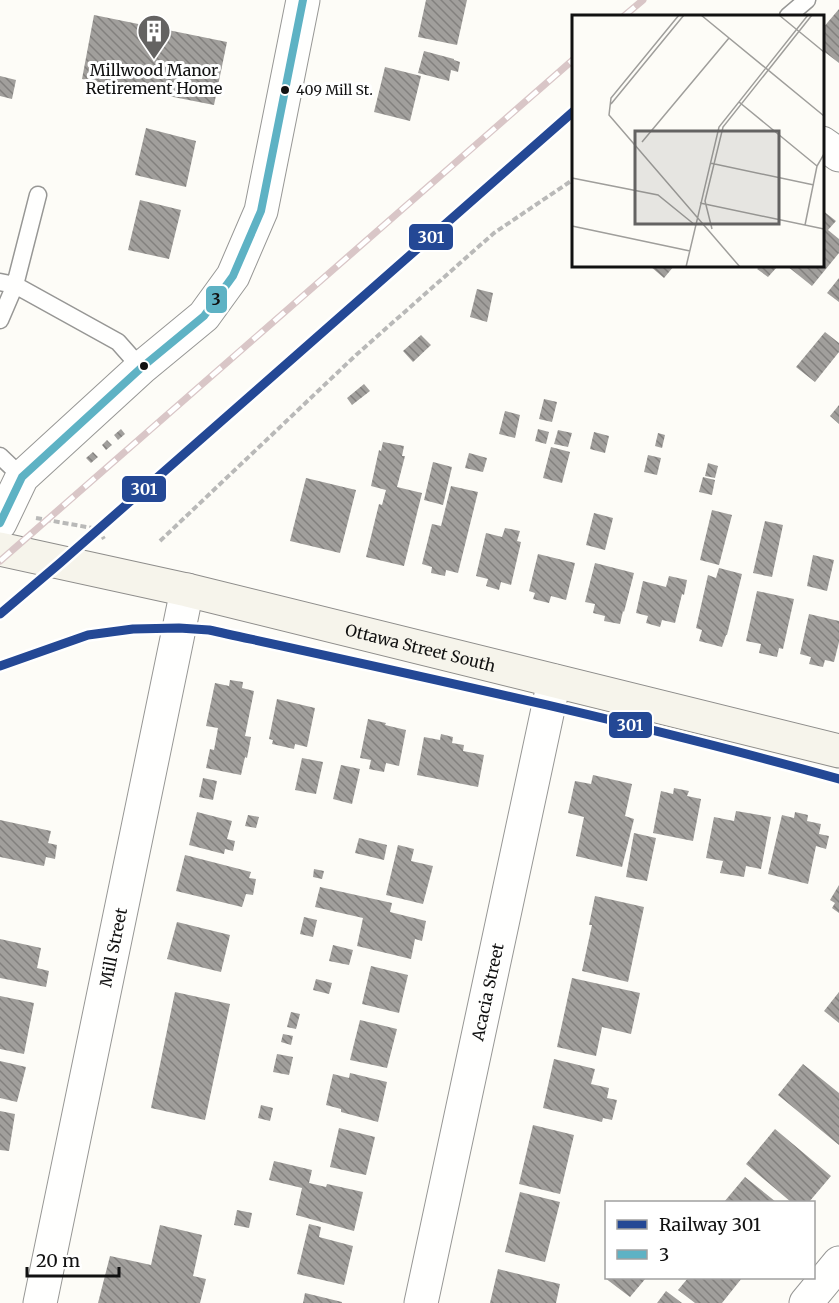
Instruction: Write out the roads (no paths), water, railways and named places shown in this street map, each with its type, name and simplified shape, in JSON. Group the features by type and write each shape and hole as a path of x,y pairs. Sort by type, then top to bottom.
{"main road":[{"name":"Ottawa Street South","path":"0,549 187,590 839,751"}],"street":[{"path":"3,518 11,466 141,368 204,316 233,276 261,211 303,0"},
{"path":"824,144 839,155"},
{"name":"Mill Street","path":"40,1303 187,590"},
{"name":"Acacia Street","path":"421,1303 554,681"},
{"path":"806,1303 839,1263"}],"lane":[{"path":"789,15 807,0"},
{"path":"0,320 8,283 38,195"},
{"path":"8,283 118,342 141,368"}],"railway":[{"path":"625,15 643,0"},
{"path":"0,561 572,61"}],"rail line":[{"name":"301","path":"0,614 572,113"},
{"name":"301","path":"0,666 88,635 133,629 209,630 604,718 839,779"}],"place":[{"name":"Millwood Manor Retirement Home","path":"154,60"},
{"name":"409 Mill St.","path":"285,90"}]}
